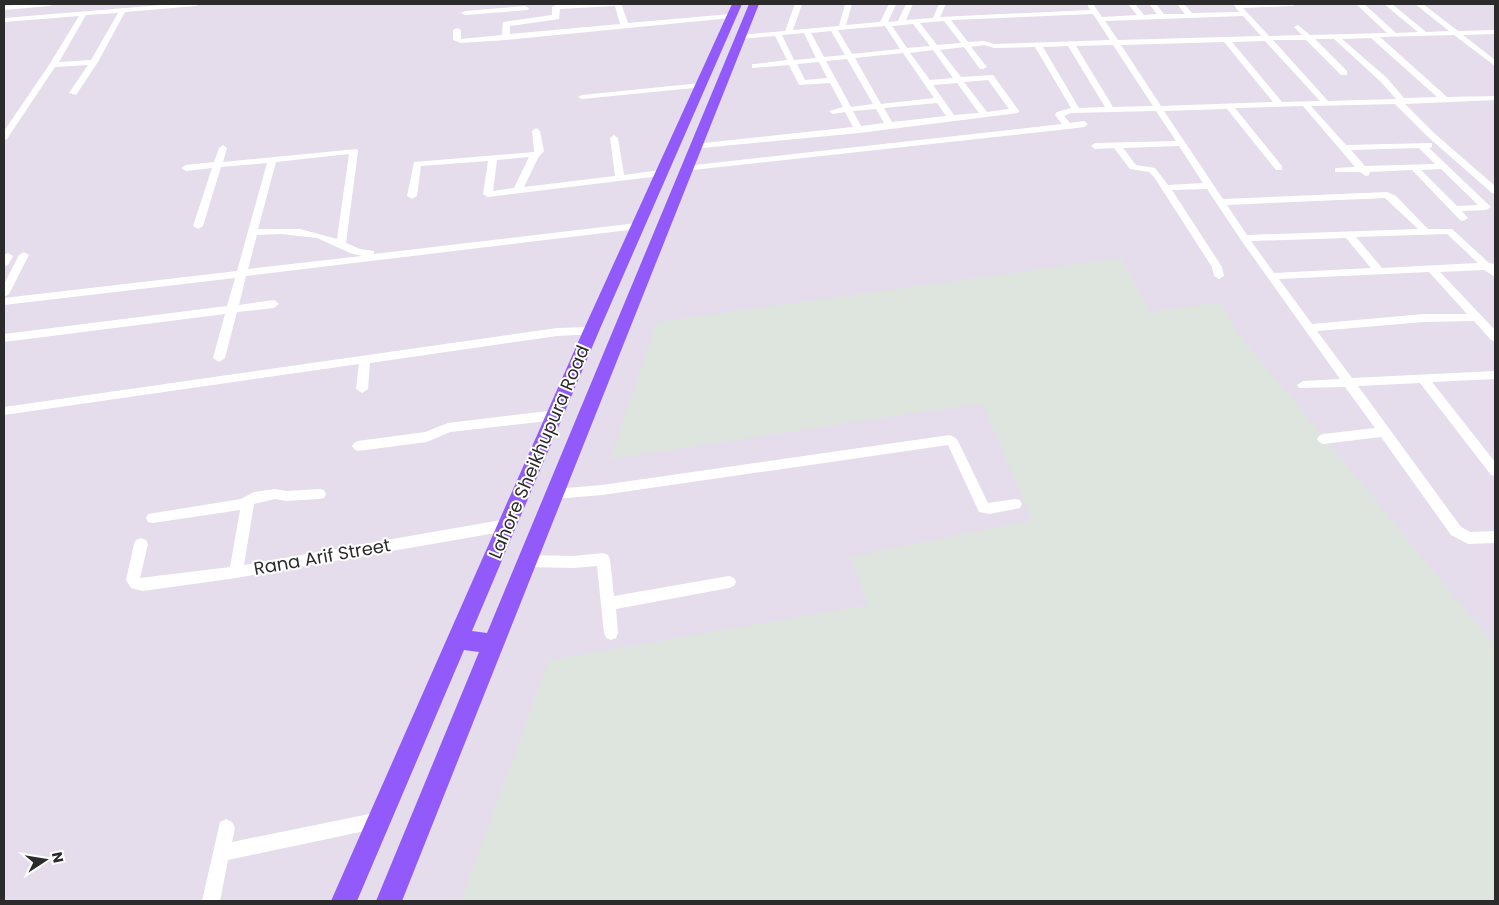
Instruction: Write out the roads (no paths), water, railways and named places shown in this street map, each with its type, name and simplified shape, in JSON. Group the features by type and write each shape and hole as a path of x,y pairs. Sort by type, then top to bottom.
{"highway":[{"name":"Lahore Sheikhupura Road","path":"389,901 754,4"},
{"name":"Lahore Sheikhupura Road","path":"344,901 660,173 734,10"},
{"path":"458,639 492,644"}],"street":[{"path":"4,8 50,4"},
{"path":"73,14 80,4"},
{"path":"4,20 143,6 196,4"},
{"path":"506,38 506,24 556,17 556,8 618,4 625,27"},
{"path":"788,33 798,4"},
{"path":"848,4 838,28 849,56 890,126"},
{"path":"885,24 892,4"},
{"path":"901,23 909,4"},
{"path":"936,19 942,4"},
{"path":"1020,4 1026,15"},
{"path":"1052,4 1058,14"},
{"path":"1090,4 1244,238 1458,533 1472,538 1495,537"},
{"path":"1131,4 1142,17"},
{"path":"1152,4 1162,16"},
{"path":"1180,4 1190,15"},
{"path":"1237,5 1293,4"},
{"path":"1360,4 1395,36"},
{"path":"1388,4 1426,34"},
{"path":"1419,4 1495,64"},
{"path":"21,19 32,5"},
{"path":"1237,5 1326,104"},
{"path":"465,13 525,6 528,20"},
{"path":"73,93 94,62 119,8"},
{"path":"458,30 458,42 625,27 734,10"},
{"path":"739,37 946,18 1058,14 1142,17 1214,12 1246,14"},
{"path":"4,137 54,65 84,13"},
{"path":"946,18 983,67"},
{"path":"915,21 985,116"},
{"path":"885,24 906,51 952,119"},
{"path":"1298,26 1344,73"},
{"path":"806,31 859,130"},
{"path":"755,66 984,42 994,46 1395,36 1493,31"},
{"path":"778,34 802,83 833,80"},
{"path":"1374,36 1445,100"},
{"path":"1336,37 1380,77 1431,135 1491,184 1495,191"},
{"path":"1226,40 1280,105"},
{"path":"1070,43 1111,110"},
{"path":"1037,44 1077,111"},
{"path":"1477,50 1495,51"},
{"path":"54,65 94,62"},
{"path":"695,147 985,116 1016,111 990,78 928,83"},
{"path":"582,97 701,84"},
{"path":"1068,126 1059,114 1077,111 1495,98"},
{"path":"833,111 940,100"},
{"path":"1305,104 1366,173"},
{"path":"1230,106 1279,168"},
{"path":"686,169 1084,124"},
{"path":"517,191 540,150 536,131"},
{"path":"614,138 620,178"},
{"path":"1095,146 1182,143"},
{"path":"1116,145 1129,164 1154,172 1216,267 1219,272 1218,276"},
{"path":"1344,148 1426,145 1443,166 1486,207 1455,209"},
{"path":"198,226 223,148"},
{"path":"186,168 355,152 341,244"},
{"path":"412,196 416,164 537,154"},
{"path":"493,157 487,194 660,173"},
{"path":"218,358 241,274 255,235 275,159"},
{"path":"1338,170 1366,173 1414,167 1443,166"},
{"path":"1414,167 1463,218"},
{"path":"1165,188 1209,186"},
{"path":"1220,202 1387,195 1395,200 1425,231"},
{"path":"255,235 279,230 301,232 329,239 355,252 370,253 639,223"},
{"path":"4,302 359,260 639,223"},
{"path":"1244,238 1425,231 1452,232 1491,266 1495,274"},
{"path":"1348,234 1379,271"},
{"path":"255,235 305,239 325,245 348,257 359,260"},
{"path":"4,294 24,254"},
{"path":"1271,276 1491,266"},
{"path":"1432,269 1495,337"},
{"path":"4,338 274,304"},
{"path":"1308,328 1424,318 1478,318"},
{"path":"4,411 557,332 591,331"},
{"path":"362,388 364,359"},
{"path":"1303,385 1490,376 1495,386"},
{"path":"1423,379 1495,470"},
{"path":"358,446 427,437 448,428 556,415"},
{"path":"1323,439 1384,432"},
{"path":"554,494 602,490 950,440 954,442 984,508 989,509 1015,504"},
{"path":"154,518 248,502 254,497 275,494 286,496 319,494"},
{"path":"236,572 248,502"},
{"name":"Rana Arif Street","path":"141,544 133,580 136,584 143,585 236,572 507,525"},
{"path":"527,561 573,562 602,559 611,633"},
{"path":"608,604 729,582"},
{"path":"221,853 379,820"},
{"path":"210,901 226,828"}]}
